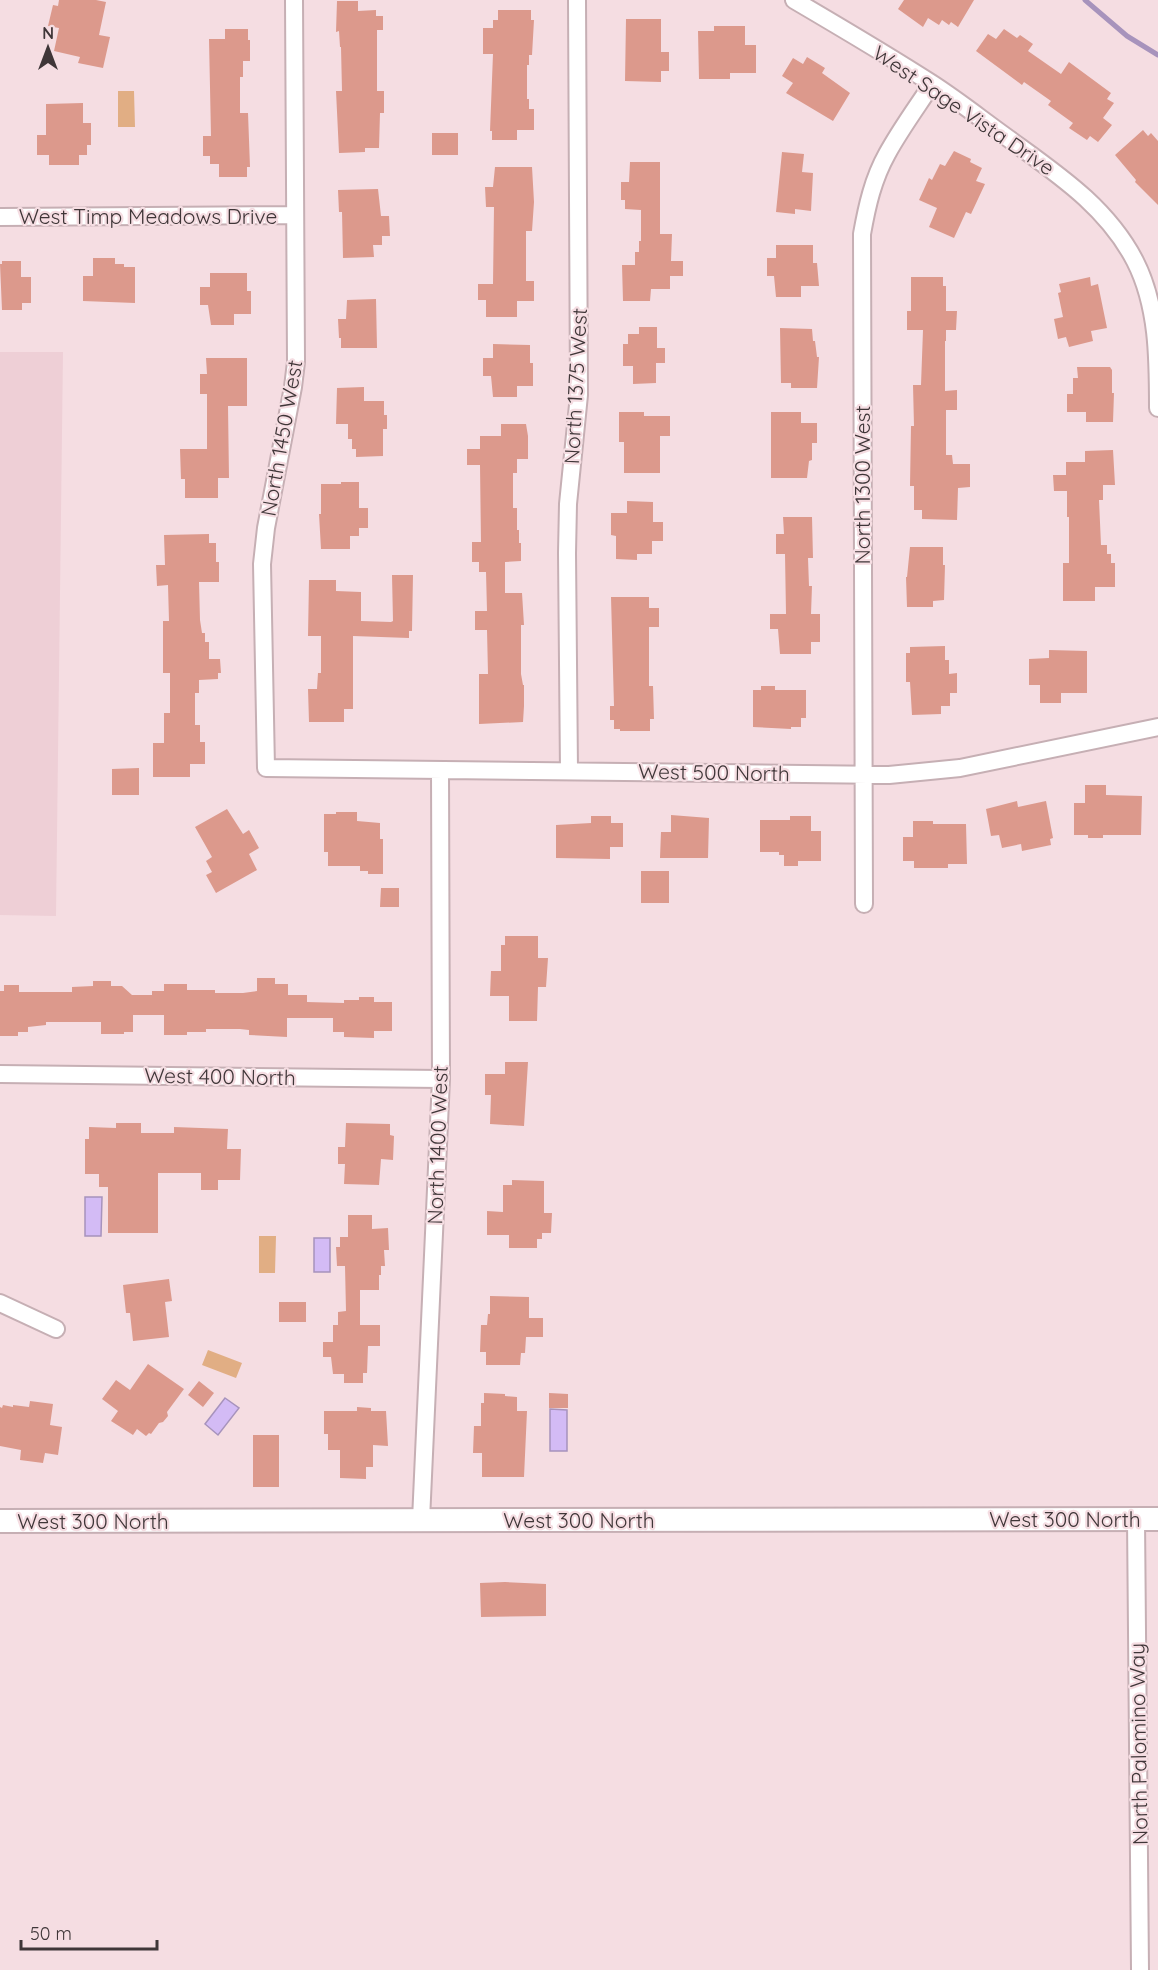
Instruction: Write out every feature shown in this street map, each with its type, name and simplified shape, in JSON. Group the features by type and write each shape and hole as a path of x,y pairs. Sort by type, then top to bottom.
{"street":[{"name":"North 1450 West","path":"266,768 262,564 266,528 294,379 294,0"},
{"name":"North 1375 West","path":"569,771 568,504 579,395 578,0"},
{"name":"West Sage Vista Drive","path":"794,0 933,84 1083,194 1103,215 1136,262 1146,289 1158,347 1158,408"},
{"name":"North 1300 West","path":"864,904 862,234 875,181 887,154 933,84"},
{"name":"West Timp Meadows Drive","path":"0,217 295,215"},
{"name":"West 500 North","path":"266,768 863,774 929,772 960,768 1158,727"},
{"name":"North 1400 West","path":"420,1520 441,1079 440,770"},
{"name":"West 400 North","path":"0,1074 441,1079"},
{"path":"0,1303 56,1329"},
{"name":"West 300 North","path":"0,1521 1147,1519"},
{"name":"North Palomino Way","path":"1140,1970 1147,1519"}],"shaded area":[{"path":"118,91 134,91 135,127 118,127"},
{"path":"0,352 63,352 56,916 0,915"},
{"path":"85,1197 102,1197 101,1236 85,1236"},
{"path":"259,1236 276,1236 275,1273 259,1273"},
{"path":"314,1238 330,1238 330,1272 314,1272"},
{"path":"208,1350 242,1363 236,1378 202,1365"},
{"path":"225,1398 239,1408 218,1435 205,1424"},
{"path":"550,1409 567,1410 567,1451 550,1451"}],"building":[{"path":"59,0 106,2 99,35 110,37 103,68 78,63 80,57 54,51 59,28 48,26 53,5 58,6"},
{"path":"904,0 974,0 958,27 942,20 939,25 928,18 923,27 898,9"},
{"path":"337,1 358,1 358,11 376,10 376,16 383,16 383,30 377,30 377,91 384,91 384,113 380,113 379,148 365,148 365,152 339,153 336,91 342,91 341,47 339,31 336,32"},
{"path":"498,10 531,10 531,20 534,20 532,55 529,55 529,65 527,65 527,99 529,99 529,109 534,109 534,130 517,130 517,140 492,140 492,131 490,131 493,54 483,54 483,28 493,28 493,20 498,20"},
{"path":"626,19 661,19 661,52 669,52 669,71 661,71 661,82 625,81"},
{"path":"714,26 745,26 745,45 756,45 756,73 730,73 730,79 699,79 698,31 714,31"},
{"path":"225,29 248,29 248,40 250,40 250,61 243,61 243,77 240,77 240,113 248,113 250,167 247,167 247,177 219,177 219,164 210,164 210,156 203,156 203,136 211,136 209,39 225,39"},
{"path":"1004,29 1017,38 1020,35 1033,44 1028,51 1061,74 1069,62 1111,93 1107,99 1114,103 1103,118 1112,125 1098,142 1090,136 1087,140 1069,128 1073,123 1048,105 1051,101 1024,82 1022,85 976,51 988,34 996,39"},
{"path":"807,57 825,68 822,73 850,93 833,121 786,93 793,83 782,76 793,58 803,64"},
{"path":"83,103 83,123 91,123 91,145 87,145 87,155 79,155 79,165 49,165 49,155 37,155 37,135 46,135 46,104"},
{"path":"1143,130 1148,136 1151,133 1158,141 1158,205 1135,182 1136,180 1115,155"},
{"path":"432,133 458,133 458,155 432,155"},
{"path":"954,151 971,159 970,162 982,168 976,181 985,184 971,214 966,212 954,238 929,227 937,208 919,200 929,178 932,180 940,164 945,166"},
{"path":"782,152 804,154 802,172 813,173 811,211 795,209 795,214 776,212"},
{"path":"630,162 660,162 660,234 672,234 671,261 683,261 683,276 670,276 670,289 651,289 650,301 623,301 622,265 635,265 635,252 639,252 639,241 641,241 641,210 625,209 625,200 621,200 621,182 629,182"},
{"path":"495,167 532,167 534,202 532,231 526,231 526,281 534,281 534,301 517,301 517,317 486,317 486,300 478,300 478,284 493,284 494,207 486,207 485,187 493,187"},
{"path":"378,189 381,216 389,216 390,236 382,236 382,245 373,245 374,257 343,258 342,212 339,212 338,190"},
{"path":"776,245 813,245 813,263 817,263 819,286 801,286 801,297 776,297 774,276 767,276 767,258 776,258"},
{"path":"93,258 115,258 115,264 135,267 135,303 83,301 83,276 93,276"},
{"path":"2,261 21,261 21,277 31,277 31,303 22,303 22,310 2,310 0,264"},
{"path":"210,273 247,273 247,291 251,291 251,314 234,314 234,325 211,325 208,305 200,305 200,287 210,287"},
{"path":"911,277 943,277 943,286 946,286 946,311 957,311 956,330 946,330 945,341 945,391 957,390 957,410 946,410 946,455 952,455 953,464 970,464 970,487 958,488 957,520 922,519 922,510 914,510 914,486 910,486 911,426 914,426 913,385 921,385 923,330 907,330 907,311 911,311"},
{"path":"1090,277 1091,286 1098,284 1107,328 1091,331 1093,341 1069,347 1066,337 1058,339 1054,319 1063,317 1058,293 1061,292 1059,284"},
{"path":"376,299 377,348 341,348 338,319 346,319 347,300"},
{"path":"639,327 657,327 657,348 665,348 665,363 656,363 656,383 633,384 633,366 623,366 623,344 628,344 628,334 639,334"},
{"path":"780,328 812,329 817,357 819,357 817,388 791,388 791,383 781,383"},
{"path":"493,344 530,345 533,386 517,386 517,397 493,397 491,376 483,376 483,358 493,358"},
{"path":"206,358 247,358 247,406 228,406 229,478 218,478 218,498 185,498 185,479 181,479 180,449 207,449 207,394 200,394 200,374 207,374"},
{"path":"1077,367 1110,367 1112,370 1113,422 1086,422 1086,412 1067,412 1067,394 1073,394 1073,378 1078,378"},
{"path":"364,387 364,401 384,401 387,429 383,429 383,456 356,457 356,449 352,449 352,439 348,439 348,424 336,424 337,388"},
{"path":"619,412 644,412 644,416 670,416 670,436 660,436 660,473 624,473 624,442 619,442"},
{"path":"771,412 801,412 801,423 817,423 817,443 812,443 812,460 809,461 807,478 771,478"},
{"path":"501,424 526,424 528,436 528,459 517,459 517,473 513,473 513,508 517,508 521,561 505,562 505,593 522,593 523,722 479,724 479,674 488,674 487,630 475,630 475,611 487,611 486,572 479,572 479,562 472,562 472,542 481,542 480,465 467,465 467,449 480,449 480,436 501,436"},
{"path":"1113,450 1115,485 1103,485 1103,500 1099,500 1101,545 1107,545 1107,554 1111,554 1111,563 1115,563 1115,587 1095,587 1095,601 1063,601 1063,563 1069,563 1067,491 1054,491 1053,475 1066,475 1066,462 1085,462 1085,451"},
{"path":"341,482 359,482 359,508 368,508 368,528 359,528 359,536 350,536 350,549 321,549 319,514 321,514 321,484 341,484"},
{"path":"627,501 653,502 653,522 663,522 663,541 652,541 652,554 637,554 637,560 616,559 616,536 611,535 611,513 627,513"},
{"path":"783,517 812,517 813,558 808,558 809,586 812,586 811,614 820,614 820,642 811,642 811,654 780,654 778,629 770,629 770,614 786,614 785,554 776,554 776,534 784,534"},
{"path":"209,534 209,543 216,543 219,582 199,582 200,620 202,633 205,633 205,642 209,642 209,659 220,659 221,673 218,673 218,679 199,680 199,693 195,693 195,725 200,725 200,742 205,742 205,764 190,764 190,777 153,777 153,743 164,743 164,713 170,713 170,673 163,673 163,621 169,621 168,585 157,586 156,565 165,565 164,535"},
{"path":"910,547 943,547 944,600 933,601 933,607 907,607 906,577"},
{"path":"392,575 413,575 412,631 409,631 409,638 353,636 353,709 344,709 344,722 309,722 308,689 317,689 318,673 321,673 321,636 308,636 309,580 336,580 336,591 361,592 361,621 391,622 393,621"},
{"path":"611,597 649,597 649,608 659,608 659,627 649,627 649,686 653,686 654,719 650,719 650,731 620,731 620,729 614,729 614,720 610,720 610,706 614,706"},
{"path":"945,646 945,660 949,660 949,674 957,673 957,693 950,693 950,706 941,706 941,714 912,715 910,682 906,682 906,653 910,653 910,647"},
{"path":"1049,650 1087,651 1087,693 1061,693 1061,703 1040,703 1040,685 1029,685 1029,659 1049,658"},
{"path":"761,686 775,686 775,690 806,690 806,718 801,718 801,727 791,727 791,729 753,727 753,690 761,690"},
{"path":"139,768 139,795 112,795 112,769"},
{"path":"1085,785 1106,785 1106,795 1142,796 1141,835 1103,835 1103,838 1088,838 1088,835 1074,835 1074,803 1085,803"},
{"path":"1017,801 1018,807 1046,801 1053,838 1050,839 1051,845 1022,851 1021,844 1002,848 999,835 991,836 986,809"},
{"path":"227,809 243,834 249,830 259,848 249,854 257,870 216,893 206,875 212,872 206,861 212,857 195,827"},
{"path":"336,812 357,812 357,821 380,823 380,839 383,839 383,874 368,874 368,871 360,871 360,866 328,866 328,852 324,852 324,814 336,814"},
{"path":"671,815 709,818 708,858 660,858 661,832 671,832"},
{"path":"591,816 611,816 611,823 623,823 623,847 610,847 610,859 556,858 556,825 591,823"},
{"path":"790,816 811,816 811,831 821,831 821,861 798,861 798,866 784,866 784,855 779,855 779,852 760,852 760,820 790,820"},
{"path":"913,821 933,821 933,824 966,824 967,864 948,864 948,868 914,868 914,861 903,861 903,837 913,837"},
{"path":"641,871 669,871 669,903 641,903"},
{"path":"381,888 399,888 399,907 380,907"},
{"path":"505,936 538,936 538,958 548,958 546,987 538,987 537,1021 509,1021 509,996 490,996 491,971 501,971 501,945 505,945"},
{"path":"257,978 275,978 275,984 288,984 288,995 307,995 307,1002 344,1003 344,1000 359,1000 359,997 374,997 374,1002 392,1002 392,1031 374,1031 374,1038 344,1037 344,1032 333,1032 333,1018 287,1018 287,1037 249,1035 249,1030 240,1029 206,1029 206,1032 187,1032 187,1035 164,1035 164,1015 133,1015 133,1032 124,1032 124,1034 101,1034 101,1022 46,1022 46,1025 28,1027 28,1032 18,1032 18,1036 0,1036 0,991 4,991 4,985 19,985 19,992 72,992 72,987 93,986 93,981 111,981 111,986 122,986 132,995 152,995 152,991 164,991 164,984 187,984 187,990 243,993 257,991"},
{"path":"505,1062 528,1062 524,1126 490,1124 491,1095 485,1095 485,1074 505,1074"},
{"path":"116,1123 141,1123 141,1133 174,1133 174,1127 228,1129 227,1149 241,1149 240,1180 218,1180 218,1190 201,1190 201,1173 158,1173 158,1233 108,1233 108,1187 99,1187 99,1174 85,1174 85,1139 89,1139 89,1127 116,1128"},
{"path":"346,1123 390,1124 390,1135 394,1136 393,1160 381,1159 379,1185 344,1184 345,1164 338,1164 338,1147 345,1147"},
{"path":"512,1180 544,1181 544,1213 552,1213 551,1233 542,1233 542,1239 537,1239 537,1248 509,1248 509,1235 487,1235 487,1211 503,1212 503,1185 512,1185"},
{"path":"348,1215 372,1215 372,1229 388,1228 389,1250 384,1250 385,1266 381,1266 379,1290 360,1290 360,1325 380,1325 380,1346 368,1346 367,1373 363,1373 363,1383 344,1383 344,1374 333,1374 331,1357 323,1357 323,1342 333,1342 333,1325 338,1325 338,1312 346,1311 345,1266 337,1266 336,1247 340,1247 340,1237 348,1237"},
{"path":"169,1279 172,1301 165,1302 169,1337 133,1341 130,1313 126,1313 123,1285"},
{"path":"490,1296 529,1297 529,1318 543,1318 543,1337 526,1337 525,1353 521,1353 520,1365 486,1365 486,1352 480,1352 481,1325 487,1325 488,1314 490,1314"},
{"path":"279,1302 306,1302 306,1322 279,1322"},
{"path":"148,1364 184,1389 167,1412 168,1416 151,1434 146,1436 137,1429 133,1435 111,1421 118,1411 102,1399 116,1380 130,1390"},
{"path":"199,1381 214,1393 203,1407 188,1395"},
{"path":"484,1393 517,1397 517,1411 527,1411 524,1477 482,1477 482,1453 473,1453 474,1426 481,1426 481,1403 484,1403"},
{"path":"549,1393 568,1394 568,1408 549,1408"},
{"path":"30,1401 53,1404 50,1425 62,1427 58,1455 45,1453 43,1463 20,1460 21,1450 0,1446 0,1407 2,1408 3,1405 13,1407 13,1405 29,1407"},
{"path":"357,1407 371,1408 371,1411 386,1411 388,1446 373,1445 373,1467 366,1467 366,1479 340,1478 340,1450 328,1450 328,1434 324,1434 324,1411 357,1411"},
{"path":"253,1435 279,1435 279,1487 253,1487"},
{"path":"480,1583 546,1584 546,1616 481,1617"}],"waterway":[{"path":"1085,0 1127,36 1158,55"}]}
